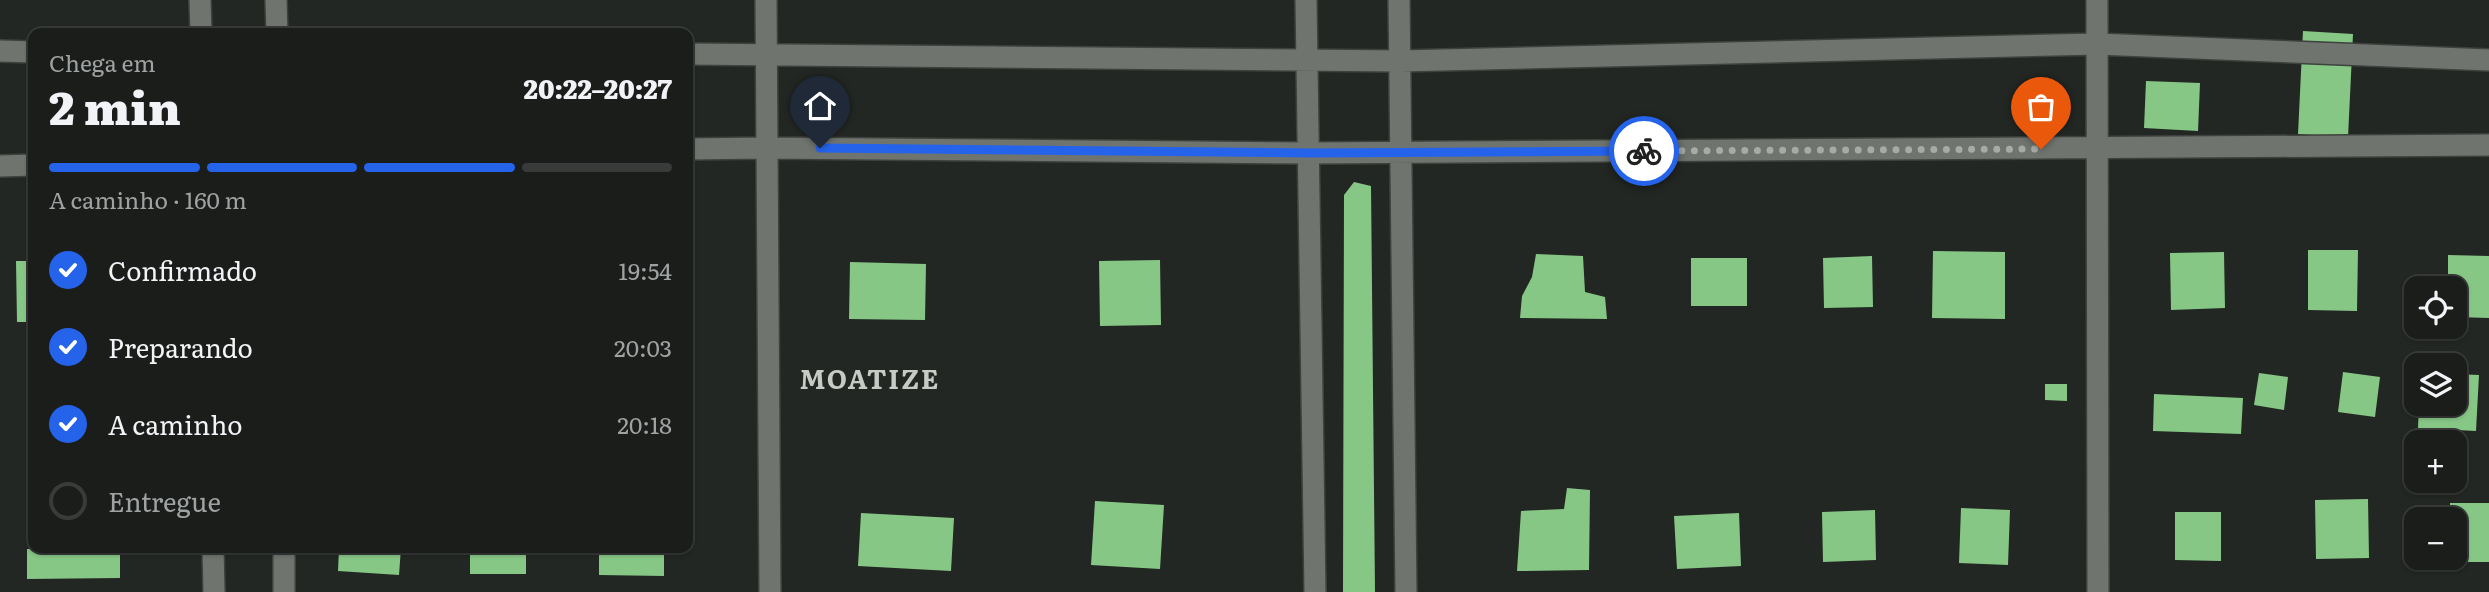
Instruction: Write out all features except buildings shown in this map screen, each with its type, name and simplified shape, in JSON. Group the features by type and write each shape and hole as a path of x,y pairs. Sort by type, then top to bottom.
{"street":[{"path":"200,0 201,28"},
{"path":"276,0 277,28"},
{"path":"766,0 770,592"},
{"path":"1306,0 1315,592"},
{"path":"1399,0 1406,592"},
{"path":"2097,0 2098,592"},
{"path":"693,54 1400,61 2096,44 2489,60"},
{"path":"0,51 28,52"},
{"path":"693,149 1310,153 2489,145"},
{"path":"0,166 28,165"},
{"path":"213,553 214,592"},
{"path":"284,553 284,592"}],"way so far":[{"path":"1644,151 2041,149"}],"district":[{"name":"MOATIZE","path":"870,377"}],"route":[{"path":"820,148 1310,153 1644,151"}]}
